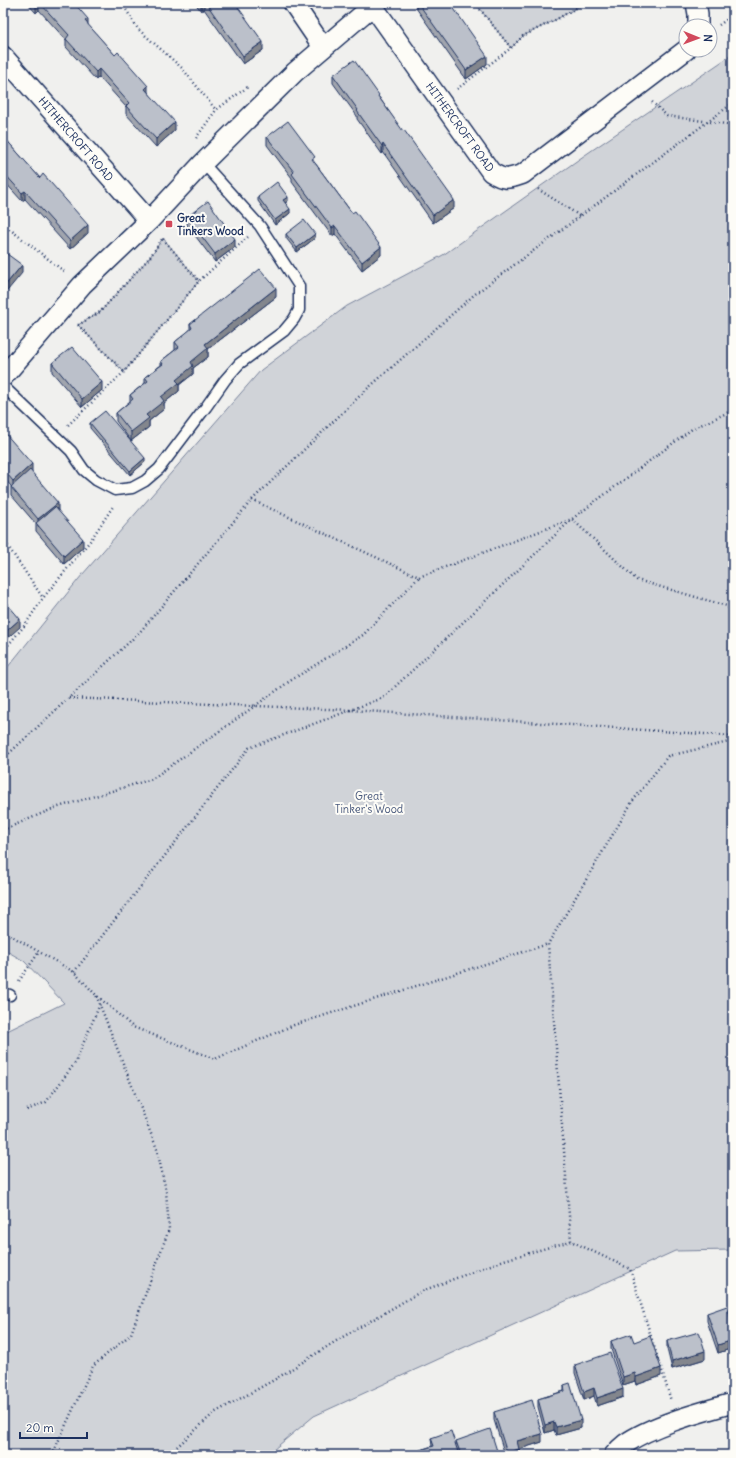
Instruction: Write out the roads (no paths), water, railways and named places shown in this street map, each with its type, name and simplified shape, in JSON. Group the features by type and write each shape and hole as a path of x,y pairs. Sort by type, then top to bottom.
{"street":[{"path":"293,3 323,47"},
{"path":"696,3 698,14 701,18"},
{"name":"HITHERCROFT ROAD","path":"3,377 82,285 149,221 203,163 295,72 374,4 491,172 500,178 511,178 523,174 678,56"},
{"name":"HITHERCROFT ROAD","path":"3,56 149,221"},
{"path":"614,1455 624,1444 650,1431 677,1420 733,1403"}],"lane":[{"path":"3,386 71,451 84,470 96,480 114,490 124,490 146,481 159,469 206,408 225,380 239,364 284,331 299,310 299,286 260,226 203,163"}],"place":[{"name":"Great Tinkers Wood","path":"169,224"}],"park label":[{"name":"Great Tinker's Wood","path":"369,802"}]}
